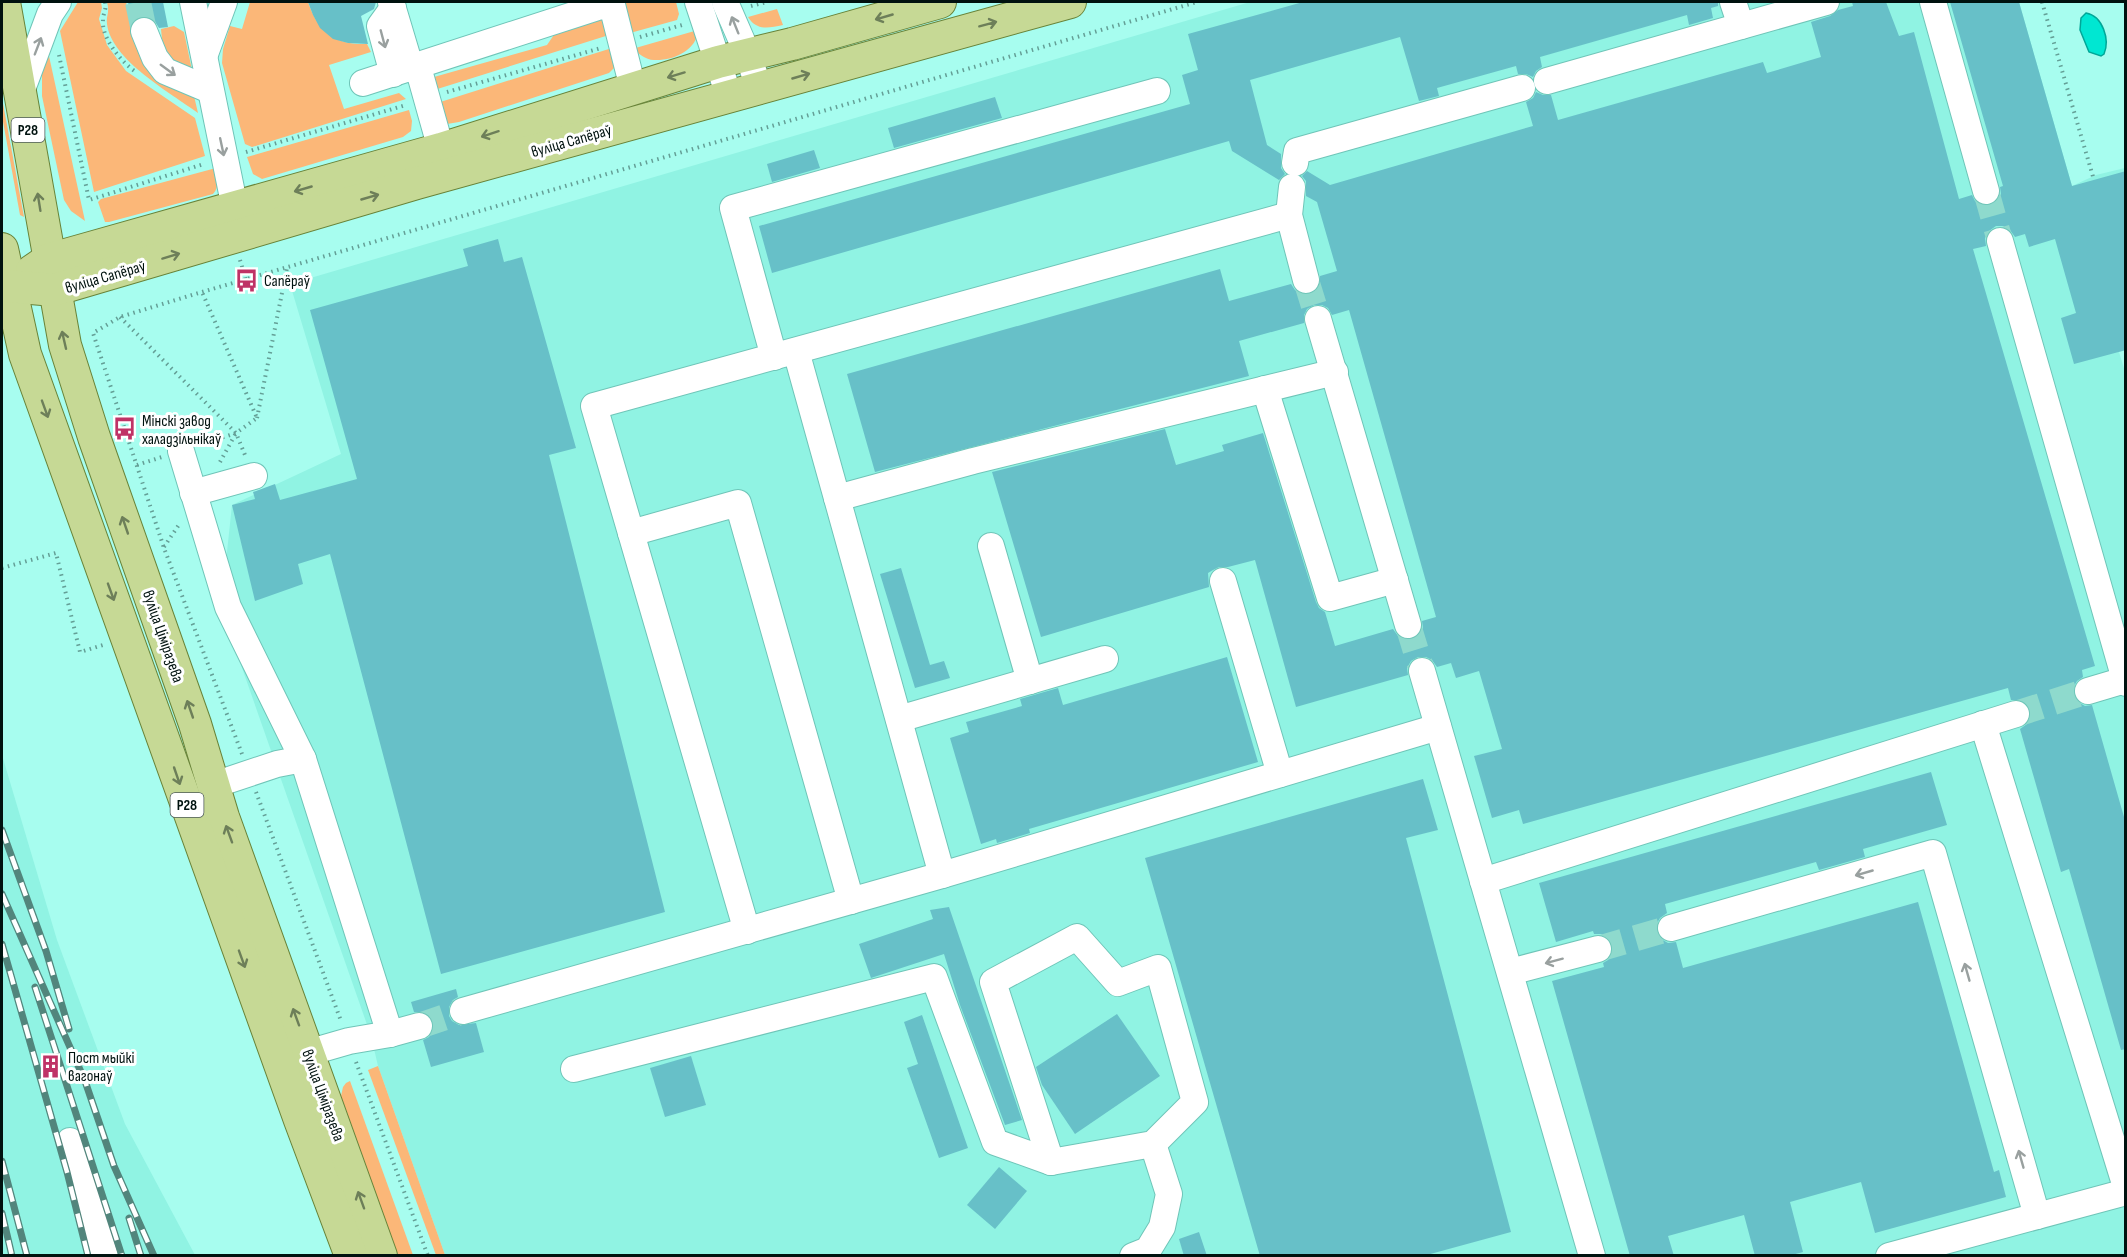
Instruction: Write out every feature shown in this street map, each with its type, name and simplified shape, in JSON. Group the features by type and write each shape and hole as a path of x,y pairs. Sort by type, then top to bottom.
{"main road":[{"name":"вуліца Ціміразева","path":"4,2 48,260 65,345 94,437 195,724 223,817 381,1256"},
{"name":"вуліца Сапёраў","path":"8,286 48,260 441,149 718,62 748,56 940,2"},
{"name":"вуліца Сапёраў","path":"8,286 54,290 417,183 1070,2"},
{"name":"вуліца Ціміразева","path":"2,249 8,286 25,354 351,1256"}],"street":[{"path":"193,2 235,208"},
{"path":"205,54 224,2"},
{"path":"1733,2 1741,26"},
{"path":"1547,81 1826,2"},
{"path":"1933,2 1986,191"},
{"path":"363,83 612,3 633,88"},
{"path":"736,5 748,56 759,88"},
{"path":"21,92 54,8"},
{"path":"394,9 380,26 427,98 441,149"},
{"path":"693,13 718,62 729,96"},
{"path":"144,32 155,58 165,71 210,90"},
{"path":"1306,280 1289,215 1297,151 1522,88"},
{"path":"942,875 837,498 733,208 1157,91"},
{"path":"747,931 594,406 1289,215"},
{"path":"2000,241 2125,682 2088,692"},
{"path":"1318,319 1408,625"},
{"path":"837,498 973,461 1335,372"},
{"path":"1265,389 1330,598 1395,580"},
{"path":"181,451 228,607 303,759 390,1034"},
{"path":"193,493 254,476"},
{"path":"631,533 738,503 850,901"},
{"path":"991,546 1029,681"},
{"path":"1223,581 1280,774"},
{"path":"899,719 1105,659"},
{"path":"1422,671 1592,1256"},
{"path":"1483,881 2016,714"},
{"path":"1889,1256 2126,1189 1983,724"},
{"path":"463,1011 942,875 1438,727"},
{"path":"214,785 277,764 303,759"},
{"path":"1671,928 1933,853 2037,1215"},
{"path":"574,1069 934,977 995,1142 1051,1162 1153,1144 1195,1102 1158,968 1118,982 1077,937 993,982 1051,1162"},
{"path":"1510,972 1598,949"},
{"path":"279,1061 349,1041 419,1026"},
{"path":"70,1141 105,1256"},
{"path":"1133,1256 1148,1250 1162,1227 1169,1194 1153,1144"}],"path":[{"path":"736,5 764,2"},
{"path":"428,1256 164,548 93,333 120,317 202,292 1197,2"},
{"path":"2042,2 2094,180"},
{"path":"54,8 88,200 621,42 693,13"},
{"path":"137,465 236,433 257,418 287,268"},
{"path":"202,292 257,418"},
{"path":"120,317 236,433 254,476"},
{"path":"2,568 56,553 80,652 110,644"}],"shaded area":[{"path":"78,2 101,2 99,19 107,45 126,71 195,118 205,156 94,192 60,31"},
{"path":"107,2 126,2 133,36 194,96 198,113 158,86 130,63 119,50 111,37 107,24"},
{"path":"250,2 308,2 322,29 329,35 345,42 367,44 371,52 329,65 344,109 399,93 406,99 252,147 245,144 222,63 223,49 230,26 242,29"},
{"path":"622,2 676,2 679,14 677,20 630,33"},
{"path":"1250,2 2019,2 2072,186 2096,175 2125,168 2126,350 2119,352 2126,375 2125,1255 445,1255 221,608 232,505 341,454 290,284"},
{"path":"777,9 783,25 759,26 748,17"},
{"path":"2086,13 2097,19 2104,29 2106,48 2101,56 2089,52 2080,30 2081,18"},
{"path":"602,17 609,35 431,91 429,85 434,77 547,45 558,29"},
{"path":"174,26 184,32 192,70 177,65 165,51 161,29"},
{"path":"698,30 697,37 688,49 668,59 651,60 632,49"},
{"path":"612,48 616,66 609,73 459,122 447,124 434,104"},
{"path":"49,56 85,221 71,211 64,200 42,96 42,69"},
{"path":"2,98 24,217 20,215 2,116"},
{"path":"409,110 412,121 411,131 403,137 262,179 253,174 247,157"},
{"path":"216,168 217,185 213,194 105,222 98,202 101,199"},
{"path":"2,755 57,940 125,1124 195,1255 2,1255"},
{"path":"378,1066 445,1255 436,1255 368,1070"},
{"path":"350,1081 413,1255 398,1255 341,1096 343,1087"}],"building":[{"path":"128,2 163,2 168,27 159,28 154,20 145,16 138,17 132,22"},
{"path":"308,2 376,2 374,9 361,16 368,44 348,43 333,39 320,28"},
{"path":"1303,2 1718,2 1718,6 1711,8 1713,18 1689,25 1687,15 1540,57 1542,67 1533,77 1518,74 1516,66 1437,88 1439,96 1419,101 1400,37 1250,80 1267,145 1281,154 1281,168 1285,174 1279,180 1232,151 1229,141 772,273 759,226 1190,104 1182,75 1198,70 1188,34"},
{"path":"1852,2 1886,2 1899,36 1914,32 1959,199 1972,195 1975,201 1982,205 1991,205 1997,201 2001,194 2000,187 2003,186 1950,2 2019,2 2072,186 2126,171 2126,350 2074,364 2061,318 2076,313 2055,239 2029,247 2025,234 2015,237 2010,230 2003,226 1996,226 1985,238 1986,246 1973,249 2095,666 2082,670 2083,677 2073,688 2074,695 2078,702 2085,706 2092,705 2126,824 2126,1049 2121,1050 2069,869 2061,872 2020,729 2031,717 2030,709 2020,700 2011,700 2008,688 1523,824 1519,810 1492,818 1474,756 1502,749 1479,671 1456,678 1451,663 1437,667 1432,660 1418,657 1411,661 1407,668 1408,675 1296,707 1255,560 1213,570 1208,573 1209,587 1041,637 992,472 1165,429 1176,465 1224,451 1222,445 1263,433 1316,602 1325,612 1335,646 1393,629 1405,640 1412,639 1419,635 1423,628 1422,621 1436,617 1349,310 1332,315 1328,308 1314,305 1307,309 1304,323 1239,341 1249,376 875,472 847,374 1220,269 1229,301 1291,284 1301,294 1310,294 1320,285 1320,276 1337,271 1317,202 1306,196 1306,181 1302,176 1307,171 1330,185 1533,126 1526,102 1533,98 1536,92 1551,95 1558,120 1763,62 1767,73 1821,57 1811,22 1853,6"},
{"path":"995,97 1002,118 894,148 888,128"},
{"path":"814,150 820,168 772,182 767,164"},
{"path":"498,239 504,262 522,257 576,448 549,455 665,912 441,974 330,554 298,564 303,584 255,601 232,505 255,499 253,492 275,484 280,500 357,479 310,310 468,266 463,249"},
{"path":"901,568 930,665 944,661 950,678 915,688 880,574"},
{"path":"1227,657 1258,762 1029,829 1030,833 997,843 996,839 981,844 950,738 969,732 966,722 1022,706 1020,699 1058,688 1063,705"},
{"path":"1931,772 1947,825 1863,849 1865,857 1819,870 1816,862 1665,904 1667,913 1660,918 1656,925 1656,932 1668,943 1676,942 1683,968 1918,902 1994,1172 1999,1170 2006,1197 1875,1233 1861,1182 1790,1202 1803,1252 1788,1256 1755,1256 1744,1215 1668,1236 1674,1256 1630,1256 1552,981 1604,967 1603,963 1612,954 1613,946 1608,938 1601,934 1594,934 1593,931 1556,942 1539,883"},
{"path":"1423,779 1438,830 1406,838 1511,1232 1423,1256 1260,1256 1145,858"},
{"path":"949,907 1022,1120 1005,1125 960,1005 944,954 871,978 859,944 933,919 930,910"},
{"path":"456,989 458,997 449,1007 449,1016 459,1025 476,1023 484,1052 431,1067 423,1040 429,1037 433,1030 433,1021 423,1012 414,1012 411,1002"},
{"path":"1117,1014 1160,1076 1075,1134 1042,1085 1036,1067"},
{"path":"922,1015 968,1148 939,1158 907,1068 918,1064 904,1022"},
{"path":"691,1056 706,1105 665,1117 650,1068"},
{"path":"999,1167 1027,1191 995,1229 967,1205"},
{"path":"1199,1232 1207,1256 1184,1256 1179,1239"}],"tunnel":[{"path":"138,2 144,31"},
{"path":"1986,191 2000,241"},
{"path":"1306,280 1318,319"},
{"path":"1408,625 1422,671"},
{"path":"2016,714 2088,691"},
{"path":"1598,949 1671,928"},
{"path":"419,1026 463,1011"}],"railway":[{"path":"2,830 46,951 69,1029"},
{"path":"2,894 85,1081 114,1166 154,1256"},
{"path":"2,944 67,1172 88,1256"},
{"path":"35,987 122,1256"},
{"path":"2,1161 27,1256"},
{"path":"2,1213 12,1256"},
{"path":"129,1218 141,1256"}],"place":[{"name":"Сапёраў","path":"246,280"},
{"name":"Мінскі завод халадзільнікаў","path":"124,429"},
{"name":"Пост мыйкі вагонаў","path":"50,1066"}]}
